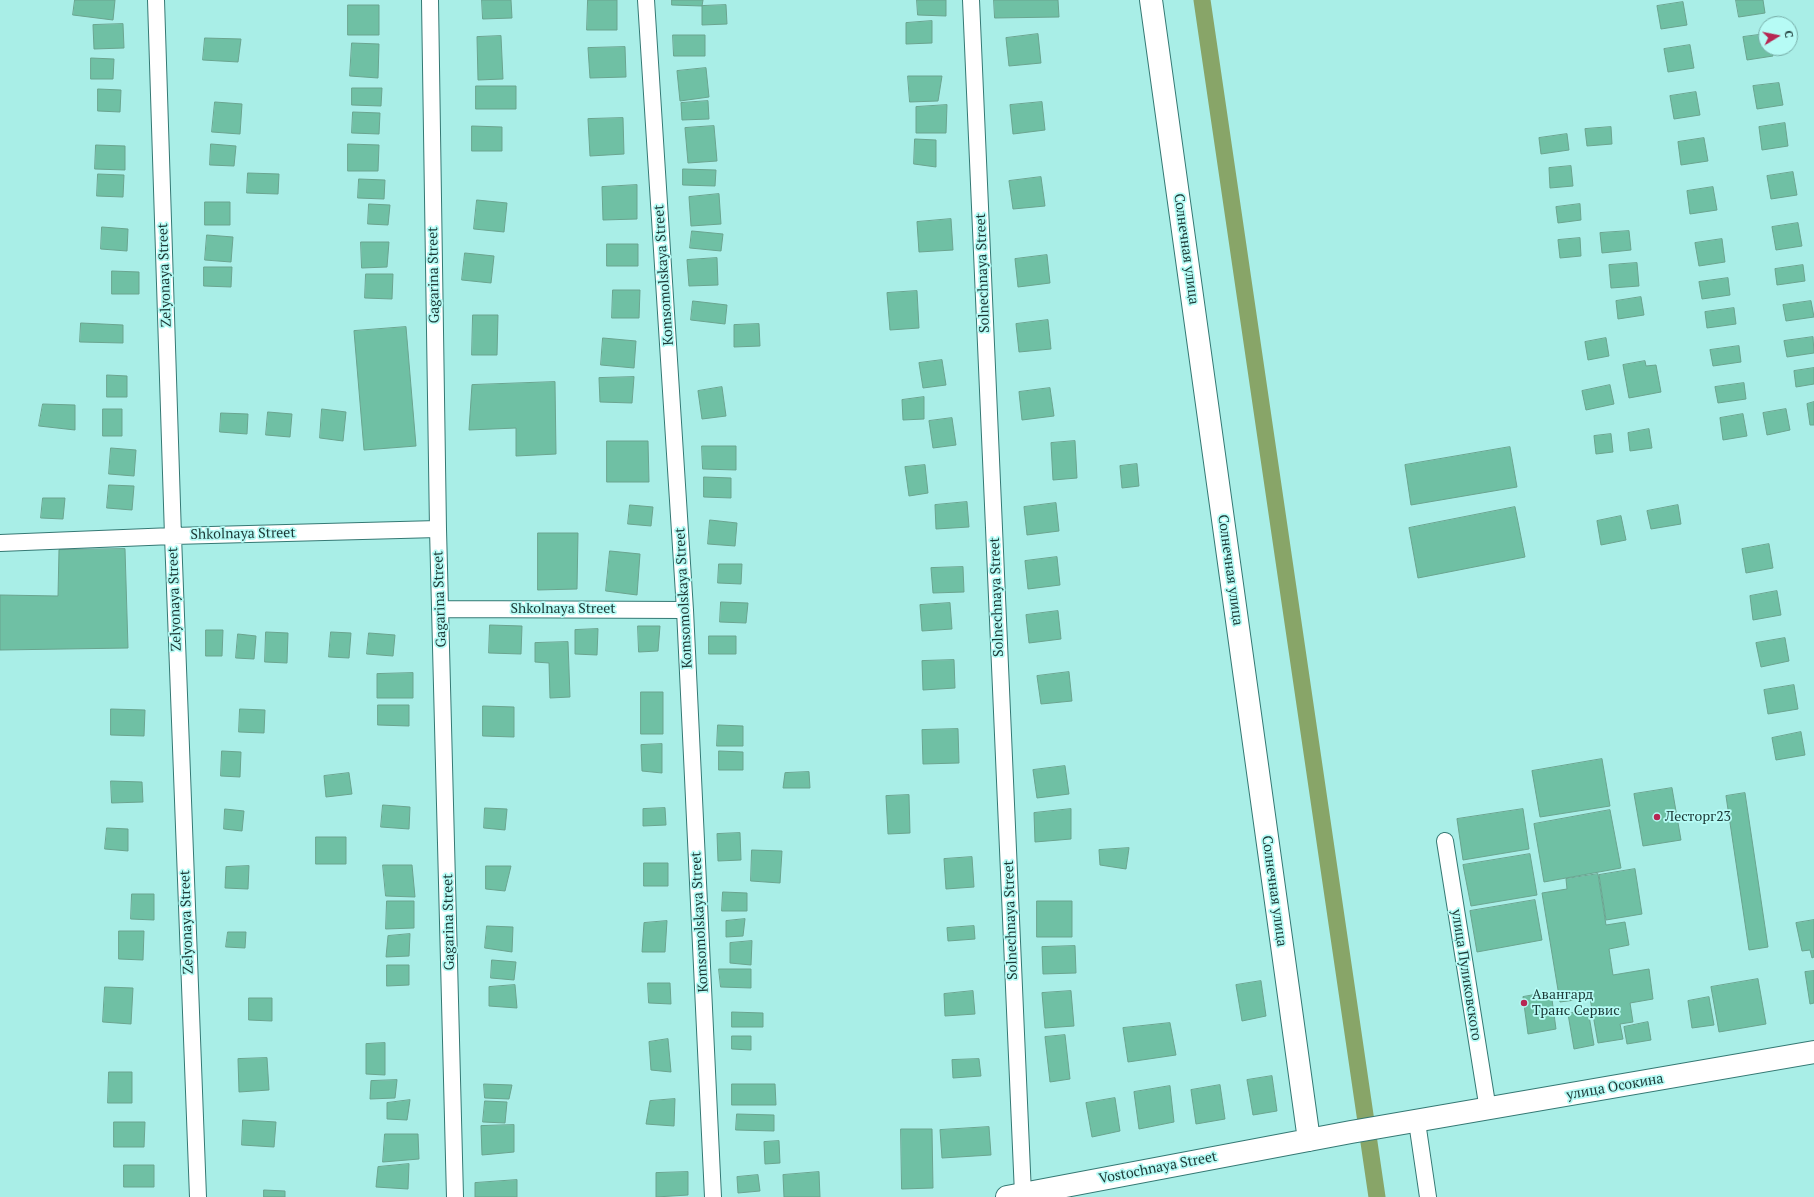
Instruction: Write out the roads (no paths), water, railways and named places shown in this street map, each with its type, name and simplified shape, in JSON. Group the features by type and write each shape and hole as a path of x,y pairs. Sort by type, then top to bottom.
{"main road":[{"name":"Солнечная улица","path":"1151,0 1309,1140"},
{"name":"улица Осокина","path":"1351,1132 1488,1110 1814,1052"},
{"name":"Vostochnaya Street","path":"1015,1195 1351,1132"}],"street":[{"name":"Zelyonaya Street","path":"156,0 173,536 198,1197"},
{"name":"Gagarina Street","path":"430,0 438,529 455,1197"},
{"name":"Komsomolskaya Street","path":"646,0 685,610 713,1197"},
{"name":"Solnechnaya Street","path":"971,0 1015,1195"},
{"name":"Shkolnaya Street","path":"0,543 173,536 438,529"},
{"name":"Shkolnaya Street","path":"441,609 685,610"},
{"name":"улица Пуликовского","path":"1445,841 1488,1110"},
{"path":"1417,1122 1428,1197"}],"waterway":[{"path":"1202,0 1377,1197"}],"place":[{"name":"Лесторг23","path":"1657,817"},
{"name":"Авангард Транс Сервис","path":"1524,1003"}]}
